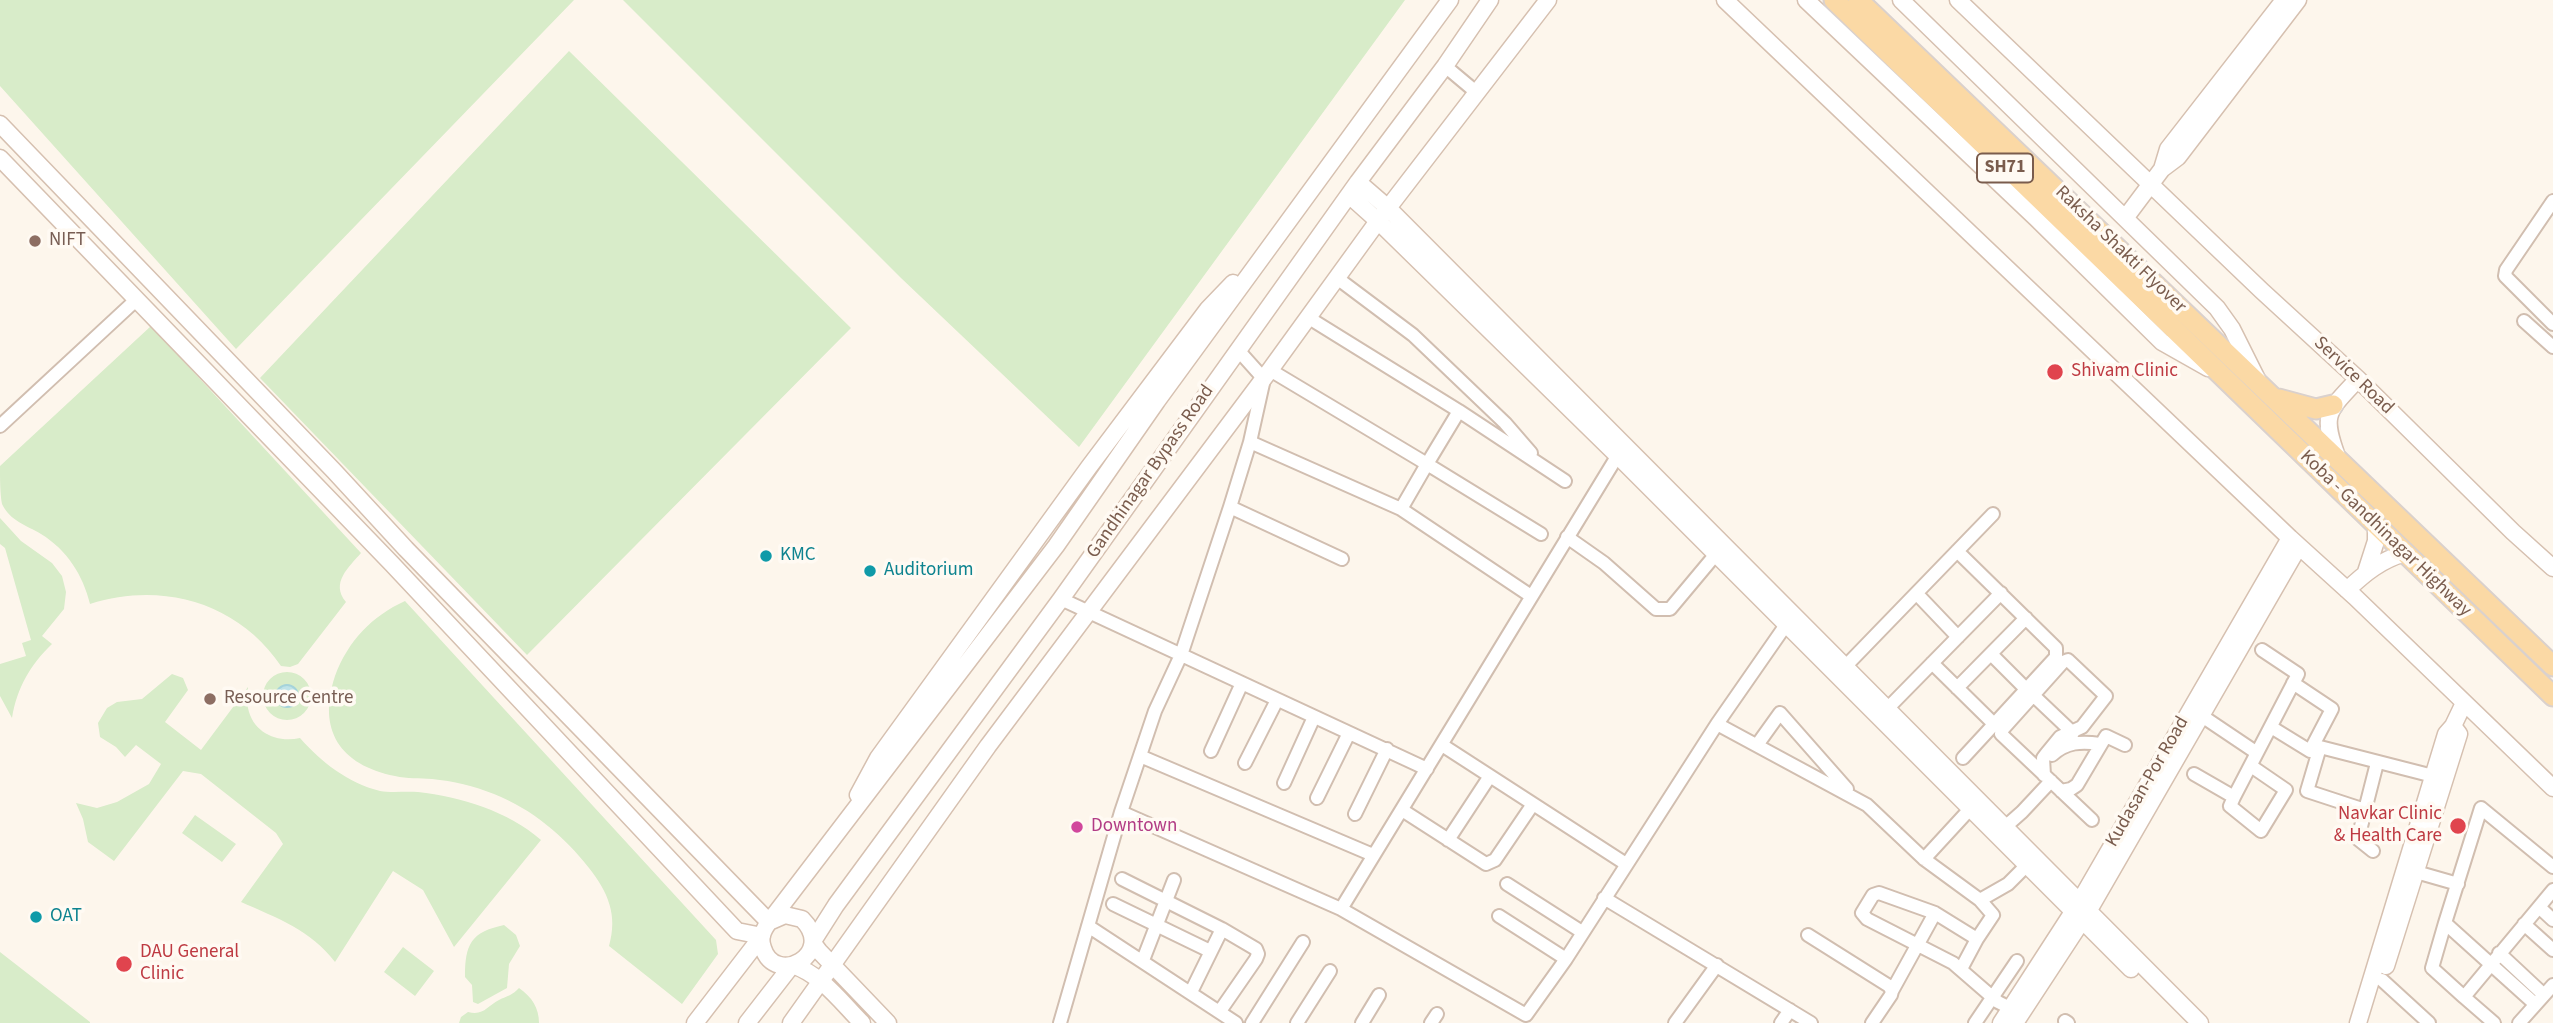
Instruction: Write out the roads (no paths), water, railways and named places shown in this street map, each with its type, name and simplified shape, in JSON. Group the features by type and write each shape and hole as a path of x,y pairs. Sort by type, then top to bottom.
{"main road":[{"name":"Raksha Shakti Flyover","path":"1834,0 2216,372"},
{"name":"Raksha Shakti Flyover","path":"1858,0 2266,390"},
{"name":"Koba - Gandhinagar Highway","path":"2216,372 2553,696"},
{"path":"2266,390 2316,409 2333,405"},
{"name":"SH71","path":"2266,390 2553,667"}],"street":[{"name":"Gandhinagar Bypass Road","path":"695,1023 1056,546 1157,401 1450,0"},
{"name":"Gandhinagar Bypass Road","path":"813,943 836,905 929,775 1061,599 1490,0"},
{"path":"791,1023 951,796 1309,318 1383,214 1548,0"},
{"path":"1725,0 2553,788"},
{"path":"1806,0 2036,218 2162,342 2216,372"},
{"path":"1901,0 2217,308 2232,329 2266,390"},
{"name":"Service Road","path":"1958,0 2358,379 2512,532 2550,558"},
{"path":"2126,218 2162,169 2168,149 2284,0"},
{"path":"2162,169 2178,158 2298,0"},
{"path":"1445,66 1476,92"},
{"path":"0,124 334,471 765,929"},
{"path":"0,159 392,564 737,931 765,929"},
{"path":"30,192 49,174"},
{"path":"1353,189 1383,214 1621,449 1842,671 2026,865 2081,910 2200,1023"},
{"path":"2553,201 2505,270 2505,276 2553,324"},
{"path":"1337,278 1392,317 1428,349 1505,423 1534,459"},
{"path":"0,426 137,299"},
{"path":"1309,318 1459,411 1565,481"},
{"path":"2524,320 2553,347"},
{"path":"1238,350 1267,374 1427,464 1541,534"},
{"path":"1060,1023 1121,812 1155,711 1181,655 1250,442 1267,374"},
{"path":"2339,461 2328,431 2329,414 2333,405 2358,379"},
{"path":"1401,509 1459,411"},
{"path":"1250,442 1401,509 1531,596"},
{"path":"1341,909 1621,449"},
{"path":"1621,449 1716,554 1790,619"},
{"path":"1230,507 1342,559"},
{"path":"1842,671 1993,514"},
{"path":"2366,572 2376,541 2376,526"},
{"path":"1567,537 1604,563 1660,611 1670,609 1716,554"},
{"name":"Kudasan-Por Road","path":"2001,1023 2013,1016 2081,910 2295,542"},
{"path":"392,564 406,549"},
{"path":"1957,551 2056,648 2057,652 2001,734 2092,820"},
{"path":"2347,590 2366,572 2405,553"},
{"path":"1888,708 2001,593"},
{"path":"1917,594 1958,637"},
{"path":"1061,599 1427,769"},
{"path":"1957,688 2026,618"},
{"path":"1121,812 1341,909 1524,1019 1566,959 1717,724 1790,619"},
{"path":"2251,766 2286,790 2262,831 2230,806 2298,674 2262,650"},
{"path":"1991,654 2073,733"},
{"path":"1963,758 1994,724 2063,662 2071,662 2106,696 2082,727 2060,737 2043,758 2046,774"},
{"path":"1932,663 1994,724"},
{"path":"1842,671 1888,708 2010,821 2081,910 2185,1023"},
{"path":"1211,751 1242,683"},
{"path":"2271,727 2310,751 2332,709 2293,684"},
{"path":"1245,763 1277,700"},
{"path":"2456,730 2464,703"},
{"path":"2196,712 2257,752"},
{"path":"1758,745 1780,713 1852,794"},
{"path":"1283,783 1314,717"},
{"path":"2368,1023 2416,872 2439,778 2446,734 2484,722"},
{"path":"1717,724 1852,794 1876,812 1924,859 1980,900 1993,915 1961,969"},
{"path":"1317,798 1349,733"},
{"path":"2061,791 2077,785 2106,736 2109,735 2125,745"},
{"path":"2010,821 2022,812 2063,746 2079,743 2100,744"},
{"path":"1442,745 1626,864"},
{"path":"2364,810 2308,791 2320,747 2439,778"},
{"path":"1355,814 1387,749"},
{"path":"1140,756 1373,855"},
{"path":"2373,851 2358,839 2377,763"},
{"path":"2194,774 2234,797"},
{"path":"1447,840 1490,776"},
{"path":"2358,1023 2439,778"},
{"path":"1402,810 1480,862 1491,863 1533,804"},
{"path":"2494,1023 2432,968 2482,808 2553,867"},
{"path":"1924,859 1970,809"},
{"path":"1980,900 2008,884 2026,865"},
{"path":"2416,872 2458,884"},
{"path":"1122,879 1256,949 1258,954 1252,966 1220,1011"},
{"path":"1143,960 1174,880"},
{"path":"1507,884 1582,932"},
{"path":"2464,997 2553,890"},
{"path":"1977,939 1936,914 1879,893 1873,895 1862,913 1867,919 1920,944 1961,969 2013,1016"},
{"path":"1604,898 1811,1023"},
{"path":"1113,904 1210,951"},
{"path":"2539,907 2553,920"},
{"path":"1872,1023 1891,995 1936,914"},
{"path":"862,1023 805,969 792,965 783,966 769,959 764,952 765,929 776,917 794,915 808,926 813,943 888,1023"},
{"path":"1499,916 1566,959"},
{"path":"2445,923 2544,995 2519,1023"},
{"path":"2524,924 2553,950"},
{"path":"1088,926 1236,1023"},
{"path":"1191,992 1222,929"},
{"path":"1808,935 1889,986 1892,991"},
{"path":"1252,1023 1303,942"},
{"path":"747,1023 792,965 806,957 813,943"},
{"path":"1975,1023 2017,961"},
{"path":"1679,1022 1717,965"},
{"path":"1298,1023 1330,971"},
{"path":"2382,980 2428,1023"},
{"path":"1362,1023 1379,995"},
{"path":"1781,1023 1790,1010"}],"water":[{"path":"287,685 295,688 298,696 295,704 287,707 279,704 276,696 279,688"}],"place":[{"name":"NIFT","path":"35,241"},
{"name":"Shivam Clinic","path":"2055,372"},
{"name":"KMC","path":"766,556"},
{"name":"Auditorium","path":"870,571"},
{"name":"Resource Centre","path":"210,699"},
{"name":"Navkar Clinic & Health Care","path":"2458,826"},
{"name":"Downtown","path":"1077,827"},
{"name":"OAT","path":"36,917"},
{"name":"DAU General Clinic","path":"124,964"}]}
